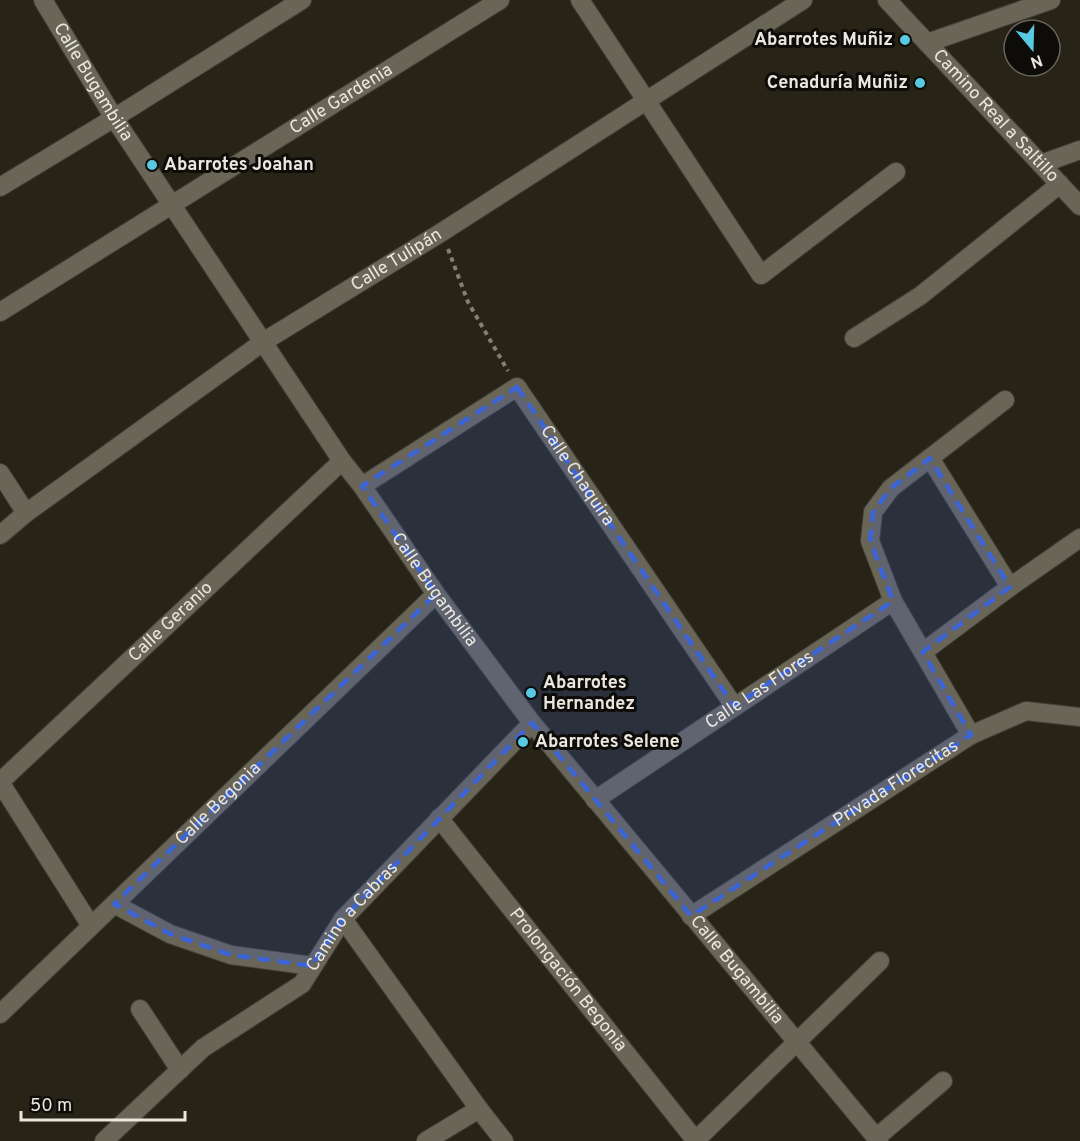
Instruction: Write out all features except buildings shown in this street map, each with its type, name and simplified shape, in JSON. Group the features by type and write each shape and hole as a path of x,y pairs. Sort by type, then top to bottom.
{"street":[{"name":"Calle Bugambilia","path":"43,0 114,118 342,461 362,486 436,594 532,723 878,1139"},
{"path":"0,187 302,0"},
{"name":"Calle Gardenia","path":"0,312 500,0"},
{"path":"580,0 761,275 896,172"},
{"name":"Calle Tulipán","path":"0,535 26,513 263,342 442,232 803,0"},
{"name":"Camino Real a Saltillo","path":"886,0 1079,203"},
{"path":"927,43 1051,0"},
{"path":"1041,164 1080,150"},
{"path":"854,338 920,296 1060,184"},
{"path":"362,486 518,387"},
{"name":"Calle Chaquira","path":"518,387 734,706"},
{"name":"Privada Florecitas","path":"691,916 971,735 893,601 870,542 873,512 891,488 1005,400"},
{"path":"930,458 1010,587"},
{"name":"Calle Geranio","path":"0,782 342,461"},
{"path":"0,473 26,513"},
{"path":"923,652 1080,538"},
{"name":"Calle Begonia","path":"0,1014 436,594"},
{"name":"Calle Las Flores","path":"595,800 893,601"},
{"path":"971,735 1026,711 1080,717"},
{"name":"Camino a Cabras","path":"104,1141 203,1048 302,984 343,919 532,723"},
{"path":"0,782 6,807 91,926"},
{"name":"Prolongación Begonia","path":"439,818 695,1141"},
{"path":"114,904 170,934 231,955 312,966"},
{"path":"343,919 504,1141"},
{"path":"695,1141 880,961"},
{"path":"140,1009 180,1070"},
{"path":"878,1139 943,1081"},
{"path":"426,1141 479,1109"}],"path":[{"path":"442,232 468,303 518,387"}],"highlighted area":[{"path":"517,387 734,706 893,601 870,541 873,512 891,488 930,458 1010,587 923,652 971,735 691,916 532,723 343,919 312,966 231,955 170,934 114,904 436,594 362,486"}],"place":[{"name":"Abarrotes Muñiz","path":"905,40"},
{"name":"Cenaduría Muñiz","path":"920,83"},
{"name":"Abarrotes Joahan","path":"152,165"},
{"name":"Abarrotes Hernandez","path":"531,693"},
{"name":"Abarrotes Selene","path":"523,742"}]}
